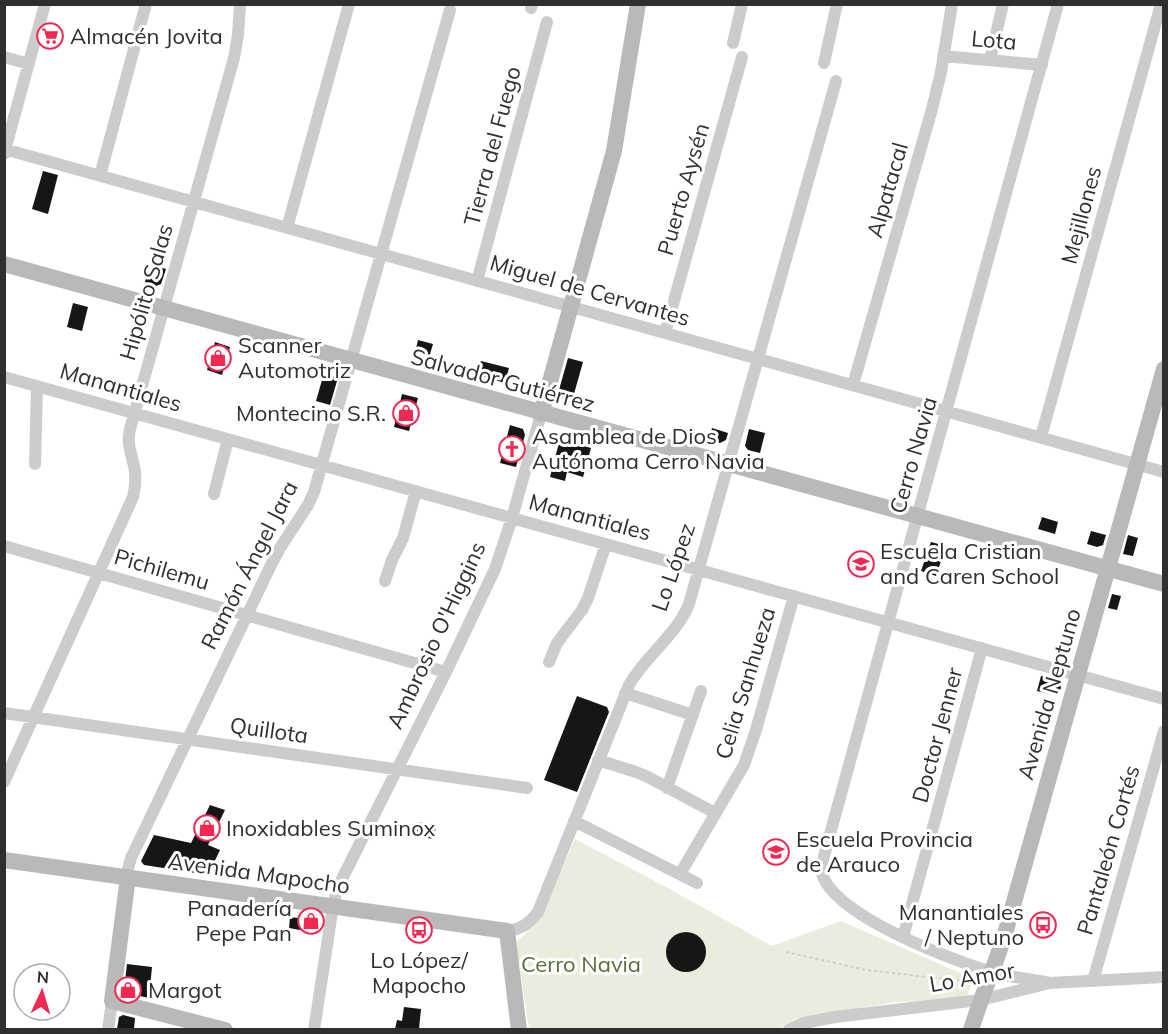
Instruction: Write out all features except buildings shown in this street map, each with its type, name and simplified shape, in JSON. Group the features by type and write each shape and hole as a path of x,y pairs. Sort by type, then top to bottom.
{"main road":[{"name":"Ambrosio O'Higgins","path":"541,414 616,140 638,4"},
{"name":"Salvador Gutiérrez","path":"4,264 1164,584"},
{"name":"Avenida Neptuno","path":"971,1029 1005,934 1164,369"},
{"name":"Avenida Mapocho","path":"4,860 507,931"},
{"name":"Ramón Ángel Jara","path":"112,1001 128,878"},
{"path":"507,931 519,1029"},
{"path":"112,1001 225,1029"}],"street":[{"path":"5,151 45,4"},
{"path":"100,176 146,4"},
{"name":"Hipólito Salas","path":"4,782 134,497 135,473 128,442 130,429 237,47 240,4"},
{"path":"287,228 349,4"},
{"path":"733,43 742,4"},
{"path":"824,63 837,4"},
{"name":"Alpatacal","path":"853,385 932,109 952,4"},
{"path":"990,60 1003,4"},
{"name":"Cerro Navia","path":"1050,982 1010,976 960,961 879,926 850,908 825,884 820,871 1058,4"},
{"name":"Mejillones","path":"1041,437 1161,4"},
{"name":"Ramón Ángel Jara","path":"128,878 131,858 247,615 280,548 311,500 450,10"},
{"name":"Tierra del Fuego","path":"477,280 547,22"},
{"name":"Lota","path":"943,56 1042,65"},
{"path":"4,57 29,64"},
{"name":"Puerto Aysén","path":"665,333 742,57"},
{"name":"Lo López","path":"507,931 525,926 538,912 625,693 633,677 679,624 689,604 836,81"},
{"name":"Miguel de Cervantes","path":"5,151 1164,472"},
{"name":"Manantiales","path":"4,377 1164,699"},
{"path":"35,464 37,386"},
{"name":"Ambrosio O'Higgins","path":"314,1029 333,906 340,882 398,770 495,569 541,414"},
{"path":"214,494 228,439"},
{"path":"385,581 403,538 417,491"},
{"path":"549,663 557,643 582,610 588,598 606,544"},
{"name":"Pichilemu","path":"4,546 446,672"},
{"name":"Celia Sanhueza","path":"680,874 744,765 794,596"},
{"name":"Doctor Jenner","path":"903,937 982,648"},
{"path":"668,788 701,691"},
{"path":"625,693 693,715"},
{"name":"Quillota","path":"4,713 527,788"},
{"name":"Pantaleón Cortés","path":"1093,981 1164,730"},
{"path":"598,760 636,771 715,813"},
{"path":"574,821 697,883"},
{"name":"Lo Amor","path":"789,1029 804,1023 835,1017 1050,982 1164,977"},
{"name":"Ramón Ángel Jara","path":"108,1029 112,1001"}],"path":[{"path":"786,952 866,970 962,981 982,994"}],"green space":[{"name":"Cerro Navia","path":"575,839 772,946 841,921 974,979 965,1000 895,1002 797,1019 779,1029 529,1029 516,943 541,918"}],"place":[{"name":"Almacén Jovita","path":"50,36"},
{"name":"Scanner Automotriz","path":"218,358"},
{"name":"Montecino S.R.","path":"406,413"},
{"name":"Asamblea de Dios Autónoma Cerro Navia","path":"512,449"},
{"name":"Escuela Cristian and Caren School","path":"861,564"},
{"name":"Inoxidables Suminox","path":"207,828"},
{"name":"Escuela Provincia de Arauco","path":"776,852"},
{"name":"Panadería Pepe Pan","path":"311,921"},
{"name":"Manantiales / Neptuno","path":"1043,925"},
{"name":"Lo López/ Mapocho","path":"419,930"},
{"name":"Margot","path":"128,990"}]}
